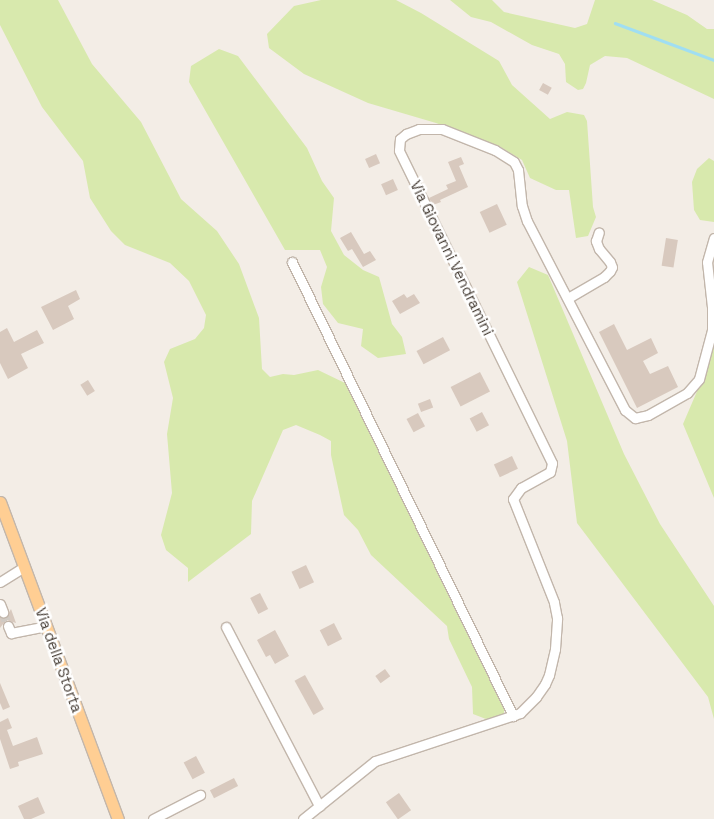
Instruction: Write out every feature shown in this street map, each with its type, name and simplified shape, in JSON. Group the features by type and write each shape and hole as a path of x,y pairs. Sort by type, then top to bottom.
{"main road":[{"name":"Via della Storta","path":"0,502 118,819"}],"street":[{"name":"Via Giovanni Vendramini","path":"304,819 375,761 513,716 536,698 550,675 557,618 552,592 513,504 513,497 521,488 550,472 552,463 399,150 398,142 402,136 419,129 442,129 495,150 512,160 518,170 522,206 527,221 625,410 635,418 648,415 687,393 701,374 712,330 712,307 707,262 714,238"},
{"path":"568,298 604,278 610,272 612,267 610,262 599,249 596,241 599,232"},
{"path":"292,262 513,716"},
{"path":"0,582 24,567"},
{"path":"8,626 11,632 46,626"},
{"path":"226,627 319,806"},
{"path":"153,819 200,795"}],"green space":[{"path":"0,0 58,0 92,64 141,122 181,199 217,231 239,264 259,318 262,369 270,377 318,370 347,384 504,709 504,715 486,719 473,714 472,687 449,639 447,626 371,555 358,530 344,515 331,455 331,441 320,435 296,425 283,430 252,501 251,534 188,582 188,568 166,550 161,535 172,493 167,434 173,398 164,362 170,349 195,339 204,328 206,315 189,281 170,263 125,245 111,231 90,198 83,161 42,107 0,25"},
{"path":"321,0 396,0 421,13 499,61 512,85 550,119 567,112 584,115 587,121 593,207 596,217 588,236 576,238 569,190 556,190 530,178 522,160 499,146 436,123 368,103 304,74 269,48 267,34 294,6"},
{"path":"450,0 492,0 504,12 575,28 587,24 595,0 652,0 687,15 707,29 714,29 714,99 627,58 605,56 590,65 586,83 583,89 578,90 566,82 565,64 559,54 532,45 491,22 471,17"},
{"path":"219,49 238,56 307,148 322,181 334,198 331,231 344,255 363,270 379,277 392,324 402,337 406,354 378,358 361,346 363,329 338,323 323,304 321,287 327,267 320,250 285,250 189,82 191,66"},
{"path":"709,158 714,161 714,222 700,220 694,210 692,182 697,169"},
{"path":"529,267 548,275 624,454 660,524 714,606 714,719 708,697 577,523 567,441 517,282"},
{"path":"714,340 714,498 683,424 710,361"}],"building":[{"path":"543,83 552,88 548,95 539,90"},
{"path":"376,154 380,163 369,168 365,159"},
{"path":"461,157 464,164 459,166 468,187 433,205 429,198 448,189 446,185 456,181 448,162"},
{"path":"393,179 398,190 386,195 381,184"},
{"path":"497,204 507,225 490,233 480,212"},
{"path":"351,232 364,254 370,251 376,260 363,267 352,249 348,251 340,238"},
{"path":"666,238 678,240 673,268 662,266"},
{"path":"76,290 80,299 68,306 74,319 53,330 41,307"},
{"path":"404,294 407,298 414,294 420,303 400,314 392,301"},
{"path":"614,324 627,350 651,338 658,353 643,361 650,374 668,366 678,387 637,408 599,332"},
{"path":"7,328 14,342 37,330 44,343 21,354 28,368 8,379 0,363 0,332"},
{"path":"443,337 450,350 424,364 417,351"},
{"path":"480,372 490,392 461,407 451,387"},
{"path":"88,380 95,391 87,396 80,385"},
{"path":"430,399 433,407 421,412 418,404"},
{"path":"482,412 489,425 477,432 470,419"},
{"path":"418,413 425,426 414,432 407,419"},
{"path":"512,456 518,469 500,477 494,464"},
{"path":"306,565 314,582 300,589 291,572"},
{"path":"260,593 268,609 258,614 250,598"},
{"path":"11,609 16,623 6,620 0,628 0,617 7,616"},
{"path":"334,623 342,639 328,646 320,630"},
{"path":"275,630 289,656 275,664 270,655 266,657 257,640"},
{"path":"385,669 390,676 381,683 375,676"},
{"path":"305,675 324,709 313,715 295,681"},
{"path":"0,683 10,707 3,710 0,703"},
{"path":"8,718 12,728 7,730 13,746 37,737 43,754 18,762 19,766 10,769 0,739 0,722"},
{"path":"196,756 205,773 193,779 184,763"},
{"path":"234,778 238,786 214,798 210,790"},
{"path":"399,793 411,810 398,819 386,802"},
{"path":"38,797 45,813 31,819 24,819 18,806"}],"waterway":[{"path":"615,23 714,60"}],"tunnel":[{"path":"3,612 8,626"}]}
